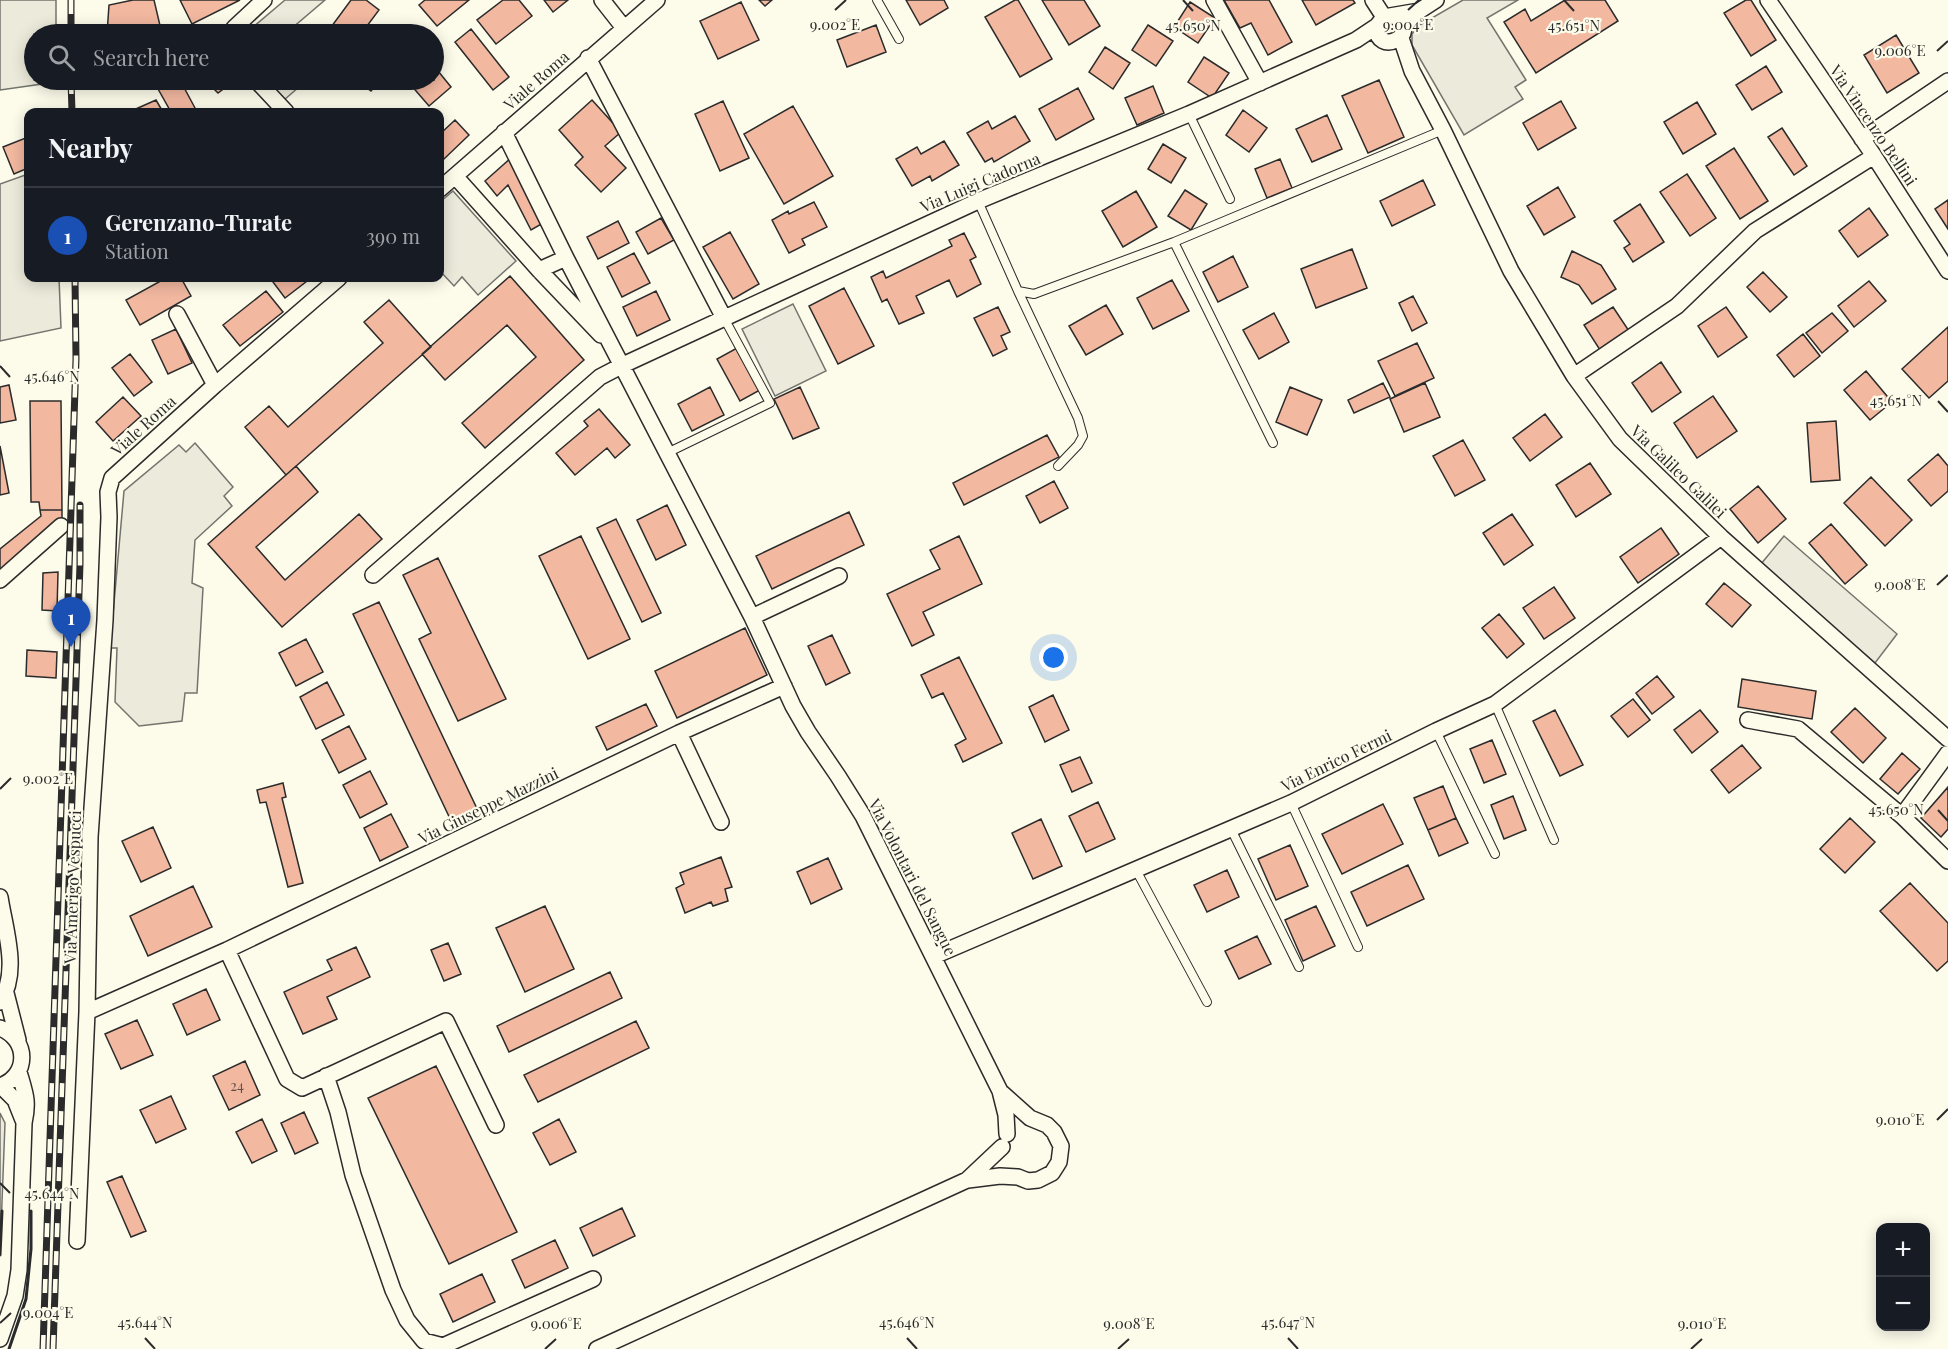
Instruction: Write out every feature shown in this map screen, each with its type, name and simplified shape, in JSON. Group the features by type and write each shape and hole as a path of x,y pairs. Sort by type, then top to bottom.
{"street":[{"path":"238,24 264,0"},
{"path":"602,0 624,28"},
{"name":"Viale Roma","path":"444,186 657,0"},
{"path":"1214,0 1260,83"},
{"name":"Via Galileo Galilei","path":"1373,0 1443,130 1511,271 1574,376 1620,439 1721,537 1948,739"},
{"name":"Via Luigi Cadorna","path":"623,365 978,201 1189,114 1356,40 1390,30 1436,0"},
{"name":"Via Vincenzo Bellini","path":"1768,0 1874,156 1948,271"},
{"path":"588,58 724,318"},
{"path":"1862,139 1948,81"},
{"path":"265,90 282,108"},
{"path":"504,132 566,258 752,617 784,686"},
{"path":"1574,376 1677,306 1755,231 1874,156"},
{"path":"455,176 539,270 614,348"},
{"path":"539,270 566,258"},
{"name":"Viale Roma","path":"108,498 108,488 112,478 214,385 334,282"},
{"path":"177,314 214,385"},
{"path":"373,575 600,377 623,365"},
{"name":"Via Amerigo Vespucci","path":"77,1241 87,1012 90,837 105,620 108,498"},
{"path":"0,580 61,526"},
{"name":"Via Enrico Fermi","path":"934,956 1292,803 1495,704 1721,537"},
{"path":"752,617 839,576"},
{"name":"Via Giuseppe Mazzini","path":"87,1012 227,950 679,733 784,686"},
{"name":"Via Volontari del Sangue","path":"784,686 807,732 863,816 1000,1091 1006,1115 1004,1163 1018,1178"},
{"path":"1748,720 1798,729 1902,816 1948,861"},
{"path":"679,733 722,822"},
{"path":"1902,816 1948,753"},
{"path":"0,897 10,956 10,973 3,998 20,1046 22,1058 19,1072 27,1099 24,1123 19,1270 15,1296 0,1339"},
{"path":"227,950 287,1079 302,1088 446,1021 496,1125"},
{"path":"0,1028 12,1034 20,1046"},
{"path":"19,1072 12,1080 1,1086 15,1100 24,1123"},
{"path":"326,1076 338,1112 353,1175 393,1290 407,1320 424,1341 443,1346 593,1279"},
{"name":"Via Volontari del Sangue","path":"597,1349 967,1180 990,1176 1032,1181 1052,1173 1060,1159 1061,1146 1056,1134 1050,1127 1022,1112 1000,1091"},
{"name":"Via Volontari del Sangue","path":"967,1180 992,1158 1017,1125 1035,1121"}],"lane":[{"path":"877,0 899,39"},
{"path":"1189,114 1230,199"},
{"path":"1018,291 1034,294 1174,242 1443,130"},
{"path":"978,201 1078,418 1083,436 1078,445 1058,466"},
{"path":"1174,242 1273,443"},
{"path":"668,453 770,403 724,318"},
{"path":"1495,704 1554,840"},
{"path":"1436,731 1495,854"},
{"path":"1292,803 1358,947"},
{"path":"1231,829 1299,967"},
{"path":"1136,870 1207,1002"}],"shaded area":[{"path":"0,0 56,0 56,24 24,24 24,87 0,90"},
{"path":"285,0 325,0 297,24 257,24"},
{"path":"1463,0 1518,0 1487,18 1526,80 1515,87 1523,99 1464,135 1412,45 1412,34 1418,26"},
{"path":"275,90 296,90 284,100"},
{"path":"24,175 24,282 59,282 61,328 0,341 0,184"},
{"path":"453,191 516,261 478,295 462,277 454,286 444,275 444,199"},
{"path":"793,304 826,371 775,396 742,329"},
{"path":"195,443 233,487 224,496 232,506 195,540 192,583 203,588 197,693 185,693 182,721 139,726 115,702 117,648 110,648 124,491 179,445 186,452"},
{"path":"1784,536 1897,634 1875,663 1761,564"},
{"path":"0,1113 5,1123 0,1255"}],"building":[{"path":"133,0 154,0 160,24 108,24 109,5"},
{"path":"180,0 240,0 192,24"},
{"path":"351,0 366,0 379,10 368,24 333,24"},
{"path":"425,0 469,0 439,24 435,24 419,5"},
{"path":"503,0 519,0 532,16 496,44 477,20"},
{"path":"544,0 568,0 553,12"},
{"path":"759,0 772,0 765,6"},
{"path":"906,0 944,0 948,8 920,25"},
{"path":"1018,0 1052,59 1020,77 985,17"},
{"path":"1042,0 1084,0 1100,26 1069,45"},
{"path":"1224,0 1269,0 1292,42 1268,55 1251,23 1240,28"},
{"path":"1302,0 1353,0 1355,3 1316,25"},
{"path":"1565,0 1605,0 1618,21 1536,73 1504,22 1525,9 1531,21"},
{"path":"1746,0 1751,0 1776,40 1751,56 1724,13"},
{"path":"741,2 759,40 718,59 700,21"},
{"path":"1190,2 1215,18 1198,43 1174,27"},
{"path":"876,25 886,52 847,67 837,40"},
{"path":"1148,25 1173,41 1156,66 1132,50"},
{"path":"471,29 509,77 493,90 455,42"},
{"path":"1896,35 1919,73 1887,93 1864,55"},
{"path":"1105,47 1130,63 1113,89 1089,72"},
{"path":"1204,57 1229,73 1212,98 1188,82"},
{"path":"1766,66 1782,92 1752,110 1736,85"},
{"path":"444,78 451,87 429,106 415,90 444,90"},
{"path":"1379,80 1404,137 1368,153 1342,96"},
{"path":"1153,86 1164,113 1137,125 1125,98"},
{"path":"1078,88 1094,119 1056,140 1039,109"},
{"path":"159,90 185,90 195,108 169,108"},
{"path":"156,100 161,108 138,108"},
{"path":"592,100 621,132 605,146 626,168 601,192 575,165 583,157 559,130"},
{"path":"723,101 749,158 720,171 695,114"},
{"path":"1561,101 1576,128 1538,150 1523,123"},
{"path":"1697,102 1716,134 1683,154 1664,122"},
{"path":"793,106 833,176 784,204 744,134"},
{"path":"1243,110 1267,128 1249,152 1226,135"},
{"path":"1327,115 1342,149 1312,162 1296,129"},
{"path":"1015,116 1030,141 994,162 992,158 985,162 967,133 988,121 992,129"},
{"path":"455,120 469,135 444,159 444,130"},
{"path":"1782,128 1807,166 1794,175 1768,137"},
{"path":"24,139 24,170 14,174 3,147"},
{"path":"944,141 959,165 932,181 930,176 912,186 896,159 917,147 921,154"},
{"path":"1163,144 1186,158 1171,183 1148,169"},
{"path":"1734,148 1768,201 1740,219 1706,166"},
{"path":"512,157 545,222 531,230 508,185 497,196 485,181"},
{"path":"1280,159 1292,188 1267,198 1255,169"},
{"path":"1687,174 1716,218 1690,236 1660,192"},
{"path":"1423,180 1435,205 1392,226 1380,201"},
{"path":"1558,187 1575,217 1544,235 1527,206"},
{"path":"1185,190 1207,204 1191,230 1168,216"},
{"path":"1136,191 1157,227 1123,247 1102,211"},
{"path":"1948,200 1948,229 1935,209"},
{"path":"814,202 827,227 802,239 805,245 789,253 772,220 788,211 789,214"},
{"path":"1640,204 1664,242 1633,262 1624,248 1630,244 1614,221"},
{"path":"1869,208 1888,235 1858,257 1839,231"},
{"path":"661,218 674,240 648,254 636,232"},
{"path":"618,221 629,243 598,259 587,237"},
{"path":"730,232 759,284 733,299 703,247"},
{"path":"964,233 976,257 970,260 981,284 957,297 949,280 916,296 924,313 899,324 887,299 882,302 871,277 883,271 886,278 952,246 949,240"},
{"path":"1352,249 1367,288 1316,308 1301,269"},
{"path":"1572,251 1601,265 1616,289 1592,304 1579,285 1561,277"},
{"path":"634,253 650,283 622,297 607,267"},
{"path":"1233,256 1248,287 1218,302 1203,272"},
{"path":"1763,272 1787,297 1770,312 1747,287"},
{"path":"510,276 584,360 485,448 462,423 536,357 507,325 445,380 422,354"},
{"path":"1172,280 1189,311 1153,329 1137,298"},
{"path":"1869,281 1886,301 1854,327 1838,306"},
{"path":"159,282 183,282 191,296 140,325 126,300"},
{"path":"273,282 306,282 285,298"},
{"path":"844,288 874,346 838,364 809,306"},
{"path":"266,291 283,312 240,346 223,325"},
{"path":"656,291 670,320 637,336 623,307"},
{"path":"1413,296 1427,323 1412,331 1399,303"},
{"path":"389,300 431,347 286,475 245,427 269,406 288,427 383,343 364,322"},
{"path":"1106,305 1123,334 1086,355 1069,326"},
{"path":"998,307 1010,332 1001,336 1007,349 993,356 974,318"},
{"path":"1613,307 1629,331 1600,350 1584,325"},
{"path":"1726,307 1747,337 1718,357 1698,326"},
{"path":"1274,313 1289,342 1259,359 1243,330"},
{"path":"1832,313 1848,331 1822,353 1806,333"},
{"path":"1948,327 1948,381 1929,398 1902,369"},
{"path":"176,329 192,363 168,374 152,340"},
{"path":"1803,334 1820,356 1794,377 1777,355"},
{"path":"1417,343 1434,378 1395,396 1378,361"},
{"path":"737,348 760,390 740,401 717,359"},
{"path":"130,354 152,382 134,396 112,368"},
{"path":"1661,362 1681,392 1652,412 1632,383"},
{"path":"1866,371 1892,402 1870,420 1844,390"},
{"path":"1383,383 1390,397 1354,413 1348,400"},
{"path":"1425,383 1440,417 1404,432 1390,399"},
{"path":"9,385 16,420 0,423 0,387"},
{"path":"710,387 724,415 692,431 678,404"},
{"path":"800,387 819,428 793,439 774,399"},
{"path":"1290,387 1322,400 1307,435 1276,422"},
{"path":"1713,396 1737,431 1697,458 1674,423"},
{"path":"123,397 141,416 113,441 96,422"},
{"path":"30,401 61,401 62,510 40,510 39,502 31,502"},
{"path":"599,409 630,445 615,458 607,448 575,475 556,453 588,426 584,421"},
{"path":"1545,414 1562,437 1530,461 1513,438"},
{"path":"1836,421 1840,480 1811,482 1807,423"},
{"path":"1047,435 1059,457 964,505 953,483"},
{"path":"1463,440 1485,480 1455,496 1433,456"},
{"path":"0,446 9,493 0,495"},
{"path":"1938,454 1948,466 1948,491 1931,506 1908,480"},
{"path":"1590,463 1611,494 1576,517 1556,485"},
{"path":"296,466 318,492 256,547 285,580 359,514 382,539 282,627 208,544"},
{"path":"1871,477 1912,520 1885,546 1844,503"},
{"path":"1054,481 1068,508 1040,523 1026,496"},
{"path":"1758,486 1786,519 1758,543 1730,509"},
{"path":"667,505 686,545 656,560 637,520"},
{"path":"40,510 62,510 62,521 0,576 0,549 41,516"},
{"path":"849,512 864,545 772,589 756,556"},
{"path":"1512,514 1533,545 1504,565 1483,533"},
{"path":"616,519 661,613 642,622 597,528"},
{"path":"1831,524 1867,565 1845,584 1809,543"},
{"path":"1661,528 1679,554 1638,583 1620,557"},
{"path":"581,536 630,639 588,659 539,556"},
{"path":"959,536 982,584 923,612 934,635 912,646 887,594 940,569 930,550"},
{"path":"438,558 506,699 458,721 419,639 431,633 403,575"},
{"path":"58,572 57,611 42,610 43,573"},
{"path":"1724,583 1751,605 1732,627 1706,604"},
{"path":"1554,587 1575,618 1544,639 1523,608"},
{"path":"379,602 480,815 454,827 353,614"},
{"path":"1499,614 1524,644 1507,658 1482,628"},
{"path":"745,628 767,675 677,718 655,671"},
{"path":"832,635 850,673 826,685 808,646"},
{"path":"306,639 323,672 296,686 279,653"},
{"path":"27,650 57,652 56,678 26,676"},
{"path":"959,657 1002,743 963,762 955,745 966,739 943,693 932,698 921,675"},
{"path":"1657,676 1674,697 1652,714 1636,693"},
{"path":"1742,679 1816,691 1812,719 1738,707"},
{"path":"327,682 344,715 316,729 300,697"},
{"path":"1053,695 1069,730 1045,742 1029,707"},
{"path":"1633,699 1650,720 1628,737 1611,716"},
{"path":"646,704 657,726 607,750 596,727"},
{"path":"1855,708 1886,738 1863,763 1831,732"},
{"path":"1555,710 1583,765 1560,776 1533,721"},
{"path":"1700,710 1718,732 1692,753 1674,730"},
{"path":"349,726 366,759 339,773 322,740"},
{"path":"1492,740 1506,774 1484,783 1470,749"},
{"path":"1742,745 1761,768 1729,793 1711,770"},
{"path":"1902,753 1920,769 1898,794 1880,779"},
{"path":"1080,757 1092,783 1072,792 1060,765"},
{"path":"370,771 387,804 360,818 343,785"},
{"path":"283,783 286,797 282,798 303,883 288,887 266,802 260,803 257,790"},
{"path":"1443,786 1456,818 1428,830 1414,798"},
{"path":"1948,787 1948,829 1941,837 1921,818"},
{"path":"1513,796 1526,830 1504,839 1491,805"},
{"path":"1098,802 1115,839 1086,852 1069,816"},
{"path":"1383,804 1403,844 1342,874 1322,834"},
{"path":"391,814 408,847 380,861 364,828"},
{"path":"1456,818 1468,843 1439,856 1428,830"},
{"path":"1850,818 1875,842 1845,873 1820,849"},
{"path":"1041,819 1062,866 1033,879 1012,833"},
{"path":"153,827 171,868 141,882 122,841"},
{"path":"1290,845 1308,886 1276,900 1258,859"},
{"path":"721,857 732,887 725,889 728,901 713,906 711,902 685,913 676,888 684,884 680,873"},
{"path":"828,858 842,889 811,904 797,872"},
{"path":"1408,865 1424,899 1367,926 1351,892"},
{"path":"1227,870 1239,897 1207,912 1194,885"},
{"path":"1910,883 1948,923 1948,961 1937,971 1880,911"},
{"path":"193,886 212,927 148,956 130,916"},
{"path":"545,906 574,969 525,992 496,928"},
{"path":"1316,906 1335,946 1303,961 1285,920"},
{"path":"1257,936 1271,964 1239,979 1225,951"},
{"path":"448,943 461,974 444,981 431,950"},
{"path":"356,947 370,977 327,997 337,1019 303,1034 284,992 332,970 327,960"},
{"path":"610,972 622,998 509,1052 497,1026"},
{"path":"206,989 220,1020 187,1035 173,1004"},
{"path":"137,1020 153,1055 121,1069 105,1034"},
{"path":"636,1021 649,1048 538,1102 524,1075"},
{"path":"245,1061 260,1095 229,1110 213,1076"},
{"path":"436,1066 517,1232 449,1264 368,1098"},
{"path":"171,1096 186,1129 156,1143 140,1110"},
{"path":"304,1112 318,1143 295,1154 281,1123"},
{"path":"262,1119 277,1151 252,1163 236,1132"},
{"path":"559,1119 576,1152 550,1165 533,1133"},
{"path":"122,1176 146,1231 131,1237 107,1182"},
{"path":"622,1208 635,1236 593,1256 580,1228"},
{"path":"555,1240 568,1268 525,1288 512,1260"},
{"path":"482,1274 495,1302 453,1322 440,1294"}],"railway":[{"path":"71,0 71,24"},
{"path":"71,90 72,108"},
{"path":"43,1349 76,359 75,282"},
{"path":"53,1349 80,564 80,505"}],"wall":[{"path":"0,1255 2,1211"},
{"path":"9,1349 26,1299 31,1249 31,1211"}],"place":[{"name":"Gerenzano-Turate","path":"71,647"}]}
